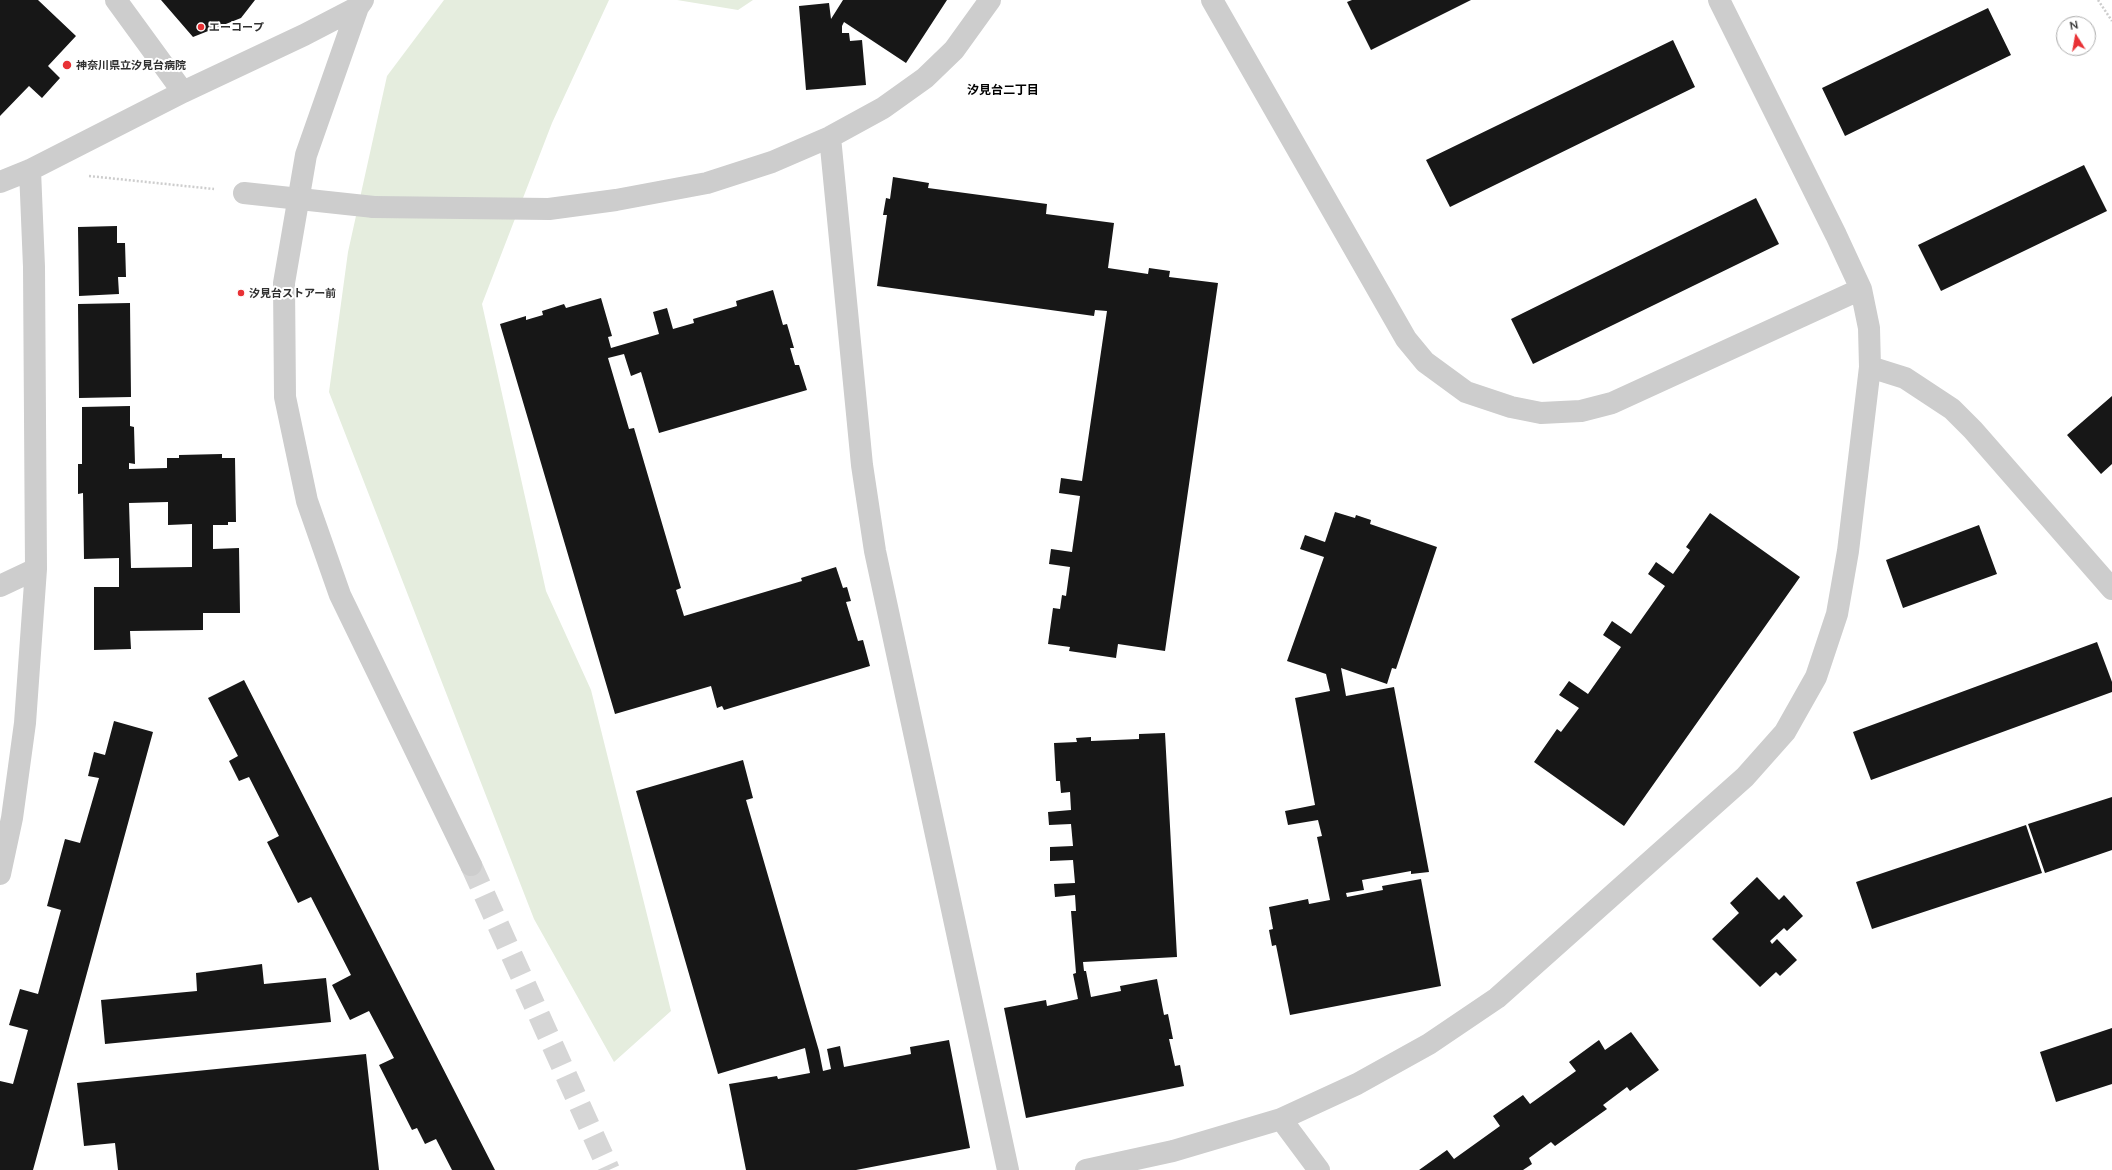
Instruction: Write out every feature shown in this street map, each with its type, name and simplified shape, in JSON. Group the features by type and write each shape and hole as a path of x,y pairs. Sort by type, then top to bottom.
{"street":[{"path":"116,0 183,92"},
{"path":"244,193 374,207 549,209 616,200 707,183 772,162 830,137 883,108 925,78 954,50 990,0"},
{"path":"1212,0 1406,339 1425,362 1466,392 1511,408 1541,413 1581,411 1612,403 1861,289"},
{"path":"1086,1170 1173,1151 1281,1119 1357,1084 1429,1044 1497,998 1745,777 1785,732 1816,677 1837,614 1852,521 1870,367 1869,328 1861,289 1836,235 1719,0"},
{"path":"0,182 30,170 183,92 304,35 361,4"},
{"path":"361,4 306,155 284,283 285,397 307,501 340,595 471,865"},
{"path":"830,137 862,465 875,551 1008,1170"},
{"path":"0,874 12,818 25,723 36,569 34,267 30,170"},
{"path":"1870,367 1905,378 1952,409 1973,430 2112,589"},
{"path":"0,586 36,569"},
{"path":"1281,1119 1319,1170"}],"path":[{"path":"2098,0 2112,21"},
{"path":"86,176 244,193"}],"green space":[{"path":"444,0 609,0 552,123 482,304 546,591 591,690 671,1011 614,1062 534,919 329,392 348,252 387,76"},
{"path":"677,0 753,0 738,10"}],"building":[{"path":"0,0 38,0 76,36 48,66 60,78 42,98 29,86 0,116"},
{"name":"エーコープ","path":"161,0 255,0 241,18 193,37"},
{"path":"843,0 947,0 906,63 844,22 842,26 842,33 849,33 850,41 862,40 866,85 806,90 799,6 829,3 831,19"},
{"path":"1352,0 1471,0 1371,50 1347,2"},
{"path":"1988,8 2011,55 1845,136 1822,88"},
{"path":"1673,40 1695,87 1450,207 1426,160"},
{"path":"2084,165 2107,211 1941,291 1918,245"},
{"path":"893,177 929,183 928,188 1047,204 1046,214 1114,223 1108,268 1148,274 1149,268 1170,271 1169,277 1218,283 1165,651 1118,644 1116,658 1069,651 1070,647 1048,644 1053,608 1060,609 1062,595 1066,596 1070,567 1049,564 1051,549 1072,552 1080,496 1059,493 1061,478 1082,481 1107,311 1095,310 1094,316 877,286 887,215 883,215 886,198 890,199"},
{"path":"1756,198 1779,244 1533,364 1511,319"},
{"path":"117,226 117,243 125,243 126,277 118,277 119,294 79,296 78,227"},
{"path":"773,290 783,325 787,324 794,348 790,348 795,365 799,365 807,390 659,433 641,372 631,376 624,354 608,358 629,429 634,428 681,588 676,590 684,616 802,581 801,578 836,567 843,588 847,587 851,601 846,602 858,641 863,640 870,666 724,710 722,706 717,708 711,686 615,714 500,324 526,316 526,320 543,315 542,311 564,304 566,308 601,298 612,336 608,337 611,348 659,334 653,312 667,308 673,329 694,323 693,319 737,306 736,301"},
{"path":"130,303 131,397 79,398 78,304"},
{"path":"2112,396 2112,464 2101,474 2067,435"},
{"path":"130,406 130,426 134,427 135,464 129,463 129,469 167,468 167,458 179,458 179,455 222,454 222,458 235,458 236,522 228,522 228,525 213,525 213,549 239,548 240,613 203,613 203,630 130,631 131,649 94,650 94,587 119,587 119,558 84,559 83,493 78,494 78,464 82,464 82,407","holes":["168,502 168,525 192,524 192,567 131,568 129,503"]},
{"path":"1335,512 1355,518 1356,515 1371,520 1370,524 1437,547 1396,669 1392,668 1387,684 1341,668 1346,696 1394,687 1429,872 1411,874 1411,871 1362,880 1364,890 1346,893 1347,897 1383,890 1382,886 1421,879 1441,986 1290,1015 1276,945 1272,946 1269,930 1273,929 1269,907 1308,899 1309,904 1330,900 1317,837 1322,836 1318,820 1288,825 1285,811 1315,805 1295,698 1330,691 1326,674 1287,661 1324,557 1300,549 1305,535 1325,542"},
{"path":"1710,513 1800,577 1624,826 1534,762 1557,729 1561,732 1579,708 1559,695 1569,681 1588,694 1621,647 1603,635 1612,621 1631,634 1665,586 1648,574 1656,562 1673,574 1690,550 1686,547"},
{"path":"1979,525 1997,574 1903,608 1886,560"},
{"path":"2097,642 2112,682 2112,692 1871,780 1853,732"},
{"path":"244,680 495,1170 452,1170 436,1139 425,1144 417,1128 412,1130 379,1065 394,1058 369,1011 350,1020 332,985 351,975 311,897 298,903 267,842 279,836 249,777 239,781 229,761 238,756 208,698"},
{"path":"114,721 153,732 33,1170 0,1170 0,1081 13,1084 28,1030 9,1025 20,989 38,994 61,910 47,906 65,839 80,843 99,778 88,776 94,752 105,755"},
{"path":"1165,733 1177,957 1083,962 1091,997 1121,991 1120,986 1157,979 1164,1015 1168,1014 1173,1039 1169,1039 1175,1066 1180,1065 1184,1086 1026,1118 1004,1008 1046,1000 1047,1006 1078,999 1073,974 1076,973 1071,911 1076,911 1075,895 1055,897 1054,884 1075,883 1073,860 1050,861 1050,847 1073,846 1071,824 1049,825 1048,812 1071,810 1070,792 1061,793 1060,781 1056,781 1054,743 1077,742 1076,738 1091,737 1091,741 1139,739 1139,734"},
{"path":"743,760 753,798 746,800 819,1051 823,1071 831,1069 827,1049 840,1046 844,1067 911,1054 910,1047 949,1040 970,1148 856,1170 746,1170 729,1084 777,1076 778,1079 810,1073 805,1048 718,1074 636,791"},
{"path":"2112,797 2112,850 2045,873 2028,824"},
{"path":"2026,825 2042,873 1872,929 1856,882"},
{"path":"1757,877 1779,900 1784,895 1803,916 1787,931 1784,928 1770,941 1772,944 1777,939 1797,960 1780,976 1776,972 1760,987 1712,939 1739,913 1730,903"},
{"path":"262,964 264,984 326,978 331,1022 105,1044 101,1000 197,991 196,973"},
{"path":"2112,1028 2112,1084 2056,1102 2040,1052"},
{"path":"1631,1032 1659,1070 1630,1091 1627,1087 1603,1105 1607,1109 1555,1146 1551,1142 1529,1158 1532,1164 1523,1170 1419,1170 1447,1150 1454,1159 1500,1126 1493,1116 1523,1095 1530,1104 1576,1071 1569,1062 1599,1040 1605,1050"},
{"path":"366,1054 379,1170 118,1170 115,1143 84,1146 77,1083"}],"tunnel":[{"path":"471,865 609,1170"}],"place":[{"name":"エーコープ","path":"201,27"},
{"name":"神奈川県立汐見台病院","path":"67,65"},
{"name":"汐見台ストアー前","path":"241,293"}],"district":[{"name":"汐見台二丁目","path":"1003,90"}]}
